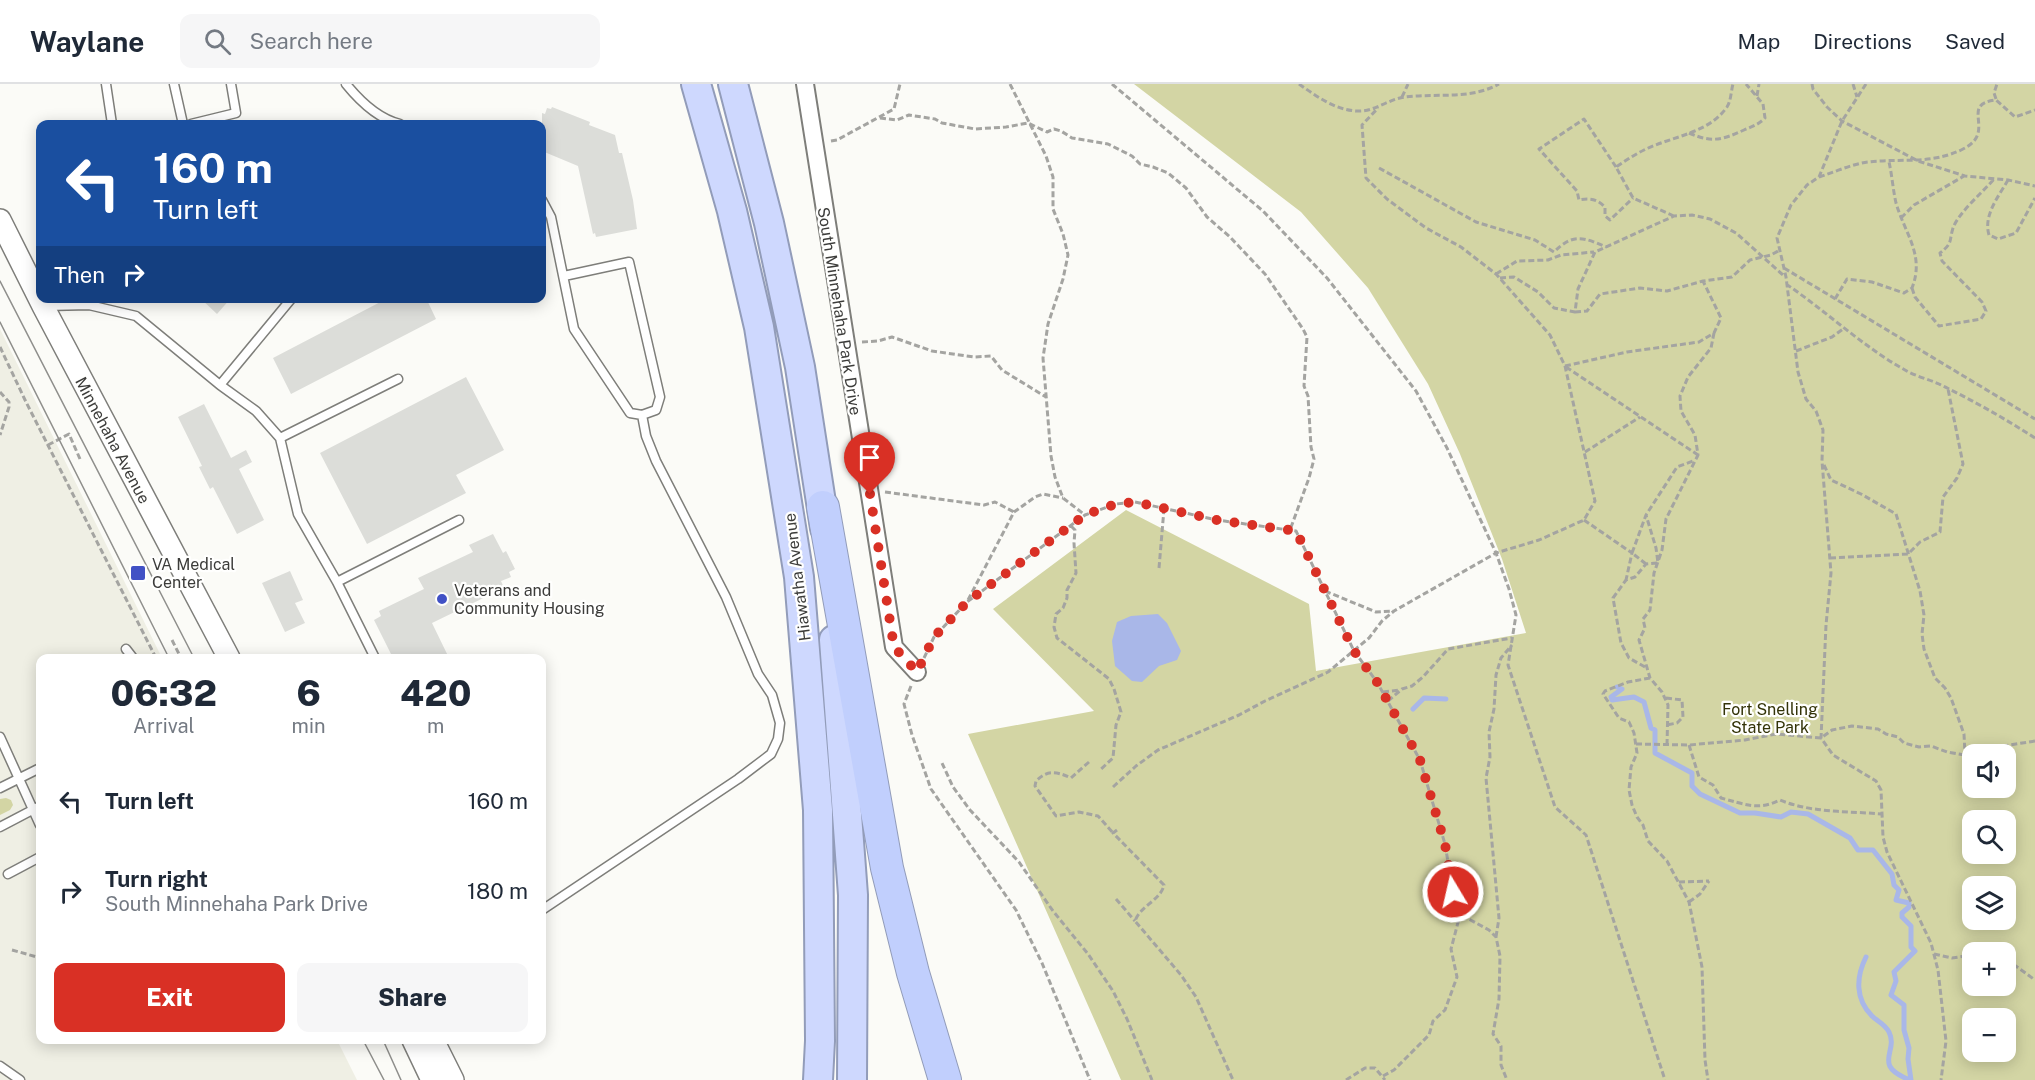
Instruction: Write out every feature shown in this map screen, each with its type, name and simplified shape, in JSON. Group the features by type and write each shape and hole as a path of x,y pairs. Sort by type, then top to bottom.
{"highway":[{"name":"Hiawatha Avenue","path":"696,84 732,211 759,327 799,577 818,810 820,1041 818,1080"},
{"name":"Hiawatha Avenue","path":"733,84 769,223 800,367 823,507 843,742 853,895 852,1080"},
{"path":"823,507 887,868 913,973 945,1080"}],"street":[{"name":"South Minnehaha Park Drive","path":"805,84 894,647 917,672"},
{"name":"Minnehaha Avenue","path":"0,220 36,292"},
{"name":"Minnehaha Avenue","path":"42,303 227,654"},
{"path":"415,1044 432,1080"},
{"path":"435,1044 453,1080"}],"lane":[{"path":"106,84 111,120"},
{"path":"174,84 182,120"},
{"path":"207,120 236,113 231,84"},
{"path":"346,84 356,96 387,120"},
{"path":"546,208 551,217 574,329 630,413 642,415 657,410 660,397 629,262 564,276"},
{"path":"220,386 288,303"},
{"path":"43,306 89,305 136,316 220,386 255,411 280,438 298,514 337,582 373,654"},
{"path":"280,438 398,379"},
{"path":"546,907 738,779 771,754 778,739 780,723 772,695 758,674 726,597 656,461 646,436 642,415"},
{"path":"337,582 459,520"},
{"path":"126,649 130,654"},
{"path":"0,737 19,779 36,806"},
{"path":"0,788 36,770"},
{"path":"0,827 36,809"},
{"path":"8,874 36,859"},
{"path":"0,1066 20,1080"}],"path":[{"path":"828,141 837,140 894,109 900,84"},
{"path":"1010,84 1046,156 1053,177 1053,209 1068,255 1063,279 1048,324 1043,358 1051,456 1055,477 1063,498"},
{"path":"1112,84 1263,211 1327,278 1416,391 1447,448 1496,553 1516,615 1508,665 1556,807 1586,836 1665,1080"},
{"path":"1299,84 1329,104 1356,111 1378,108 1402,97 1472,94 1499,84"},
{"path":"1402,97 1408,84"},
{"path":"1616,167 1645,150 1689,134 1719,116 1729,104 1733,84"},
{"path":"1689,134 1707,140 1733,136 1755,126 1765,118 1763,104 1746,84"},
{"path":"1757,96 1759,84"},
{"path":"1812,84 1813,89 1827,107 1842,121 1918,161 1965,176 2008,180 2035,186"},
{"path":"1853,84 1857,98"},
{"path":"1819,177 1842,121 1866,84"},
{"path":"1997,84 1994,93 1996,100 2015,117 2035,110"},
{"path":"1941,1080 1946,1041 1938,970 1931,944 1887,852 1883,837 1881,790 1876,781 1833,755 1821,738 1826,625 1832,573 1822,461 1823,430 1816,411 1806,399 1798,372 1778,238 1791,205 1807,185 1819,177 1867,162 1942,158 1966,148 1980,134 1979,108 1983,103 1996,100"},
{"path":"1113,787 1158,750 1239,715 1328,672 1354,651 1394,611 1496,553 1539,540 1584,520 1595,501 1565,366 1550,335 1496,274 1461,247 1426,228 1387,199 1366,178 1362,125 1378,108"},
{"path":"880,118 897,120 909,115 975,129 1028,123 1047,132 1054,129 1072,138 1108,144 1132,156 1140,164 1168,174 1186,188 1207,217 1230,237 1265,274 1307,337 1304,386 1308,396 1311,447 1314,459 1310,478 1290,530"},
{"path":"1633,198 1610,220 1605,216 1605,207 1599,201 1588,198 1579,200 1577,191 1539,148 1584,119 1616,167 1633,198 1674,216"},
{"path":"1835,298 1847,279 1872,282 1904,293 1912,288 1917,276 1917,257 1896,202 1889,162"},
{"path":"1379,168 1476,222 1535,240 1554,252 1566,241 1578,239 1585,239 1606,248"},
{"path":"1901,218 1914,205 1965,176"},
{"path":"1912,288 1915,297 1939,326 1981,319 1986,311 1982,302 1942,261 1940,253 1952,241 1953,228 1994,179"},
{"path":"2008,180 1989,214 1987,228 1989,235 1998,239 2016,233 2035,198"},
{"path":"1496,274 1517,261 1548,260 1568,254 1595,252 1674,216 1692,215 1720,223 1736,233 1785,277"},
{"path":"1500,279 1514,277 1538,292 1554,308 1575,312 1587,311 1600,294 1640,288 1667,291 1732,276 1750,260 1780,250"},
{"path":"1575,312 1578,289 1595,252"},
{"path":"1784,268 2035,419"},
{"path":"1667,745 1668,705 1666,698 1650,678 1645,667 1639,640 1645,628 1643,619 1650,610 1654,573 1662,550 1666,519 1698,454 1695,435 1681,411 1680,396 1688,377 1711,348 1714,333 1721,318 1703,281"},
{"path":"1786,284 1807,298 1843,329 1906,371 1947,388 2010,421 2035,438"},
{"path":"1796,352 1832,337 1843,329"},
{"path":"1565,366 1627,352 1699,342 1714,333"},
{"path":"864,342 892,337 932,351 974,357 991,356 1002,370 1046,397"},
{"path":"0,347 154,654"},
{"path":"1565,366 1698,454"},
{"path":"1830,558 1908,554 1920,542 1940,532 1943,496 1957,478 1963,464 1947,388"},
{"path":"0,392 9,402 0,435"},
{"path":"1585,452 1640,417"},
{"path":"48,445 69,434 80,459"},
{"path":"1645,667 1629,658 1621,643 1613,597 1626,580 1632,553 1646,515 1677,467 1694,460"},
{"path":"1822,461 1831,480 1896,514 1920,591 1924,615 1922,634 1924,649 1935,678 1951,698 1964,734 1964,744"},
{"path":"891,492 949,502 984,505 995,502 1014,512"},
{"path":"967,602 1014,512 1035,496 1043,494 1063,498 1085,515"},
{"path":"1090,1080 1042,963 1016,910 931,789 904,704 934,637 967,602 1085,515 1116,504 1135,502 1217,520 1296,531 1354,651 1383,692 1420,760 1445,844 1453,892 1461,911 1465,917 1489,930 1496,938"},
{"path":"1160,568 1164,509"},
{"path":"1646,515 1658,563"},
{"path":"1584,520 1646,564 1658,563"},
{"path":"1071,526 1075,530 1076,573 1067,590 1063,608 1056,614 1054,627 1058,638 1109,679 1119,699 1121,712 1116,725 1113,758 1100,770"},
{"path":"1626,580 1635,577 1646,564"},
{"path":"1324,591 1376,612 1394,611"},
{"path":"1383,692 1412,686 1448,650 1513,638"},
{"path":"172,640 179,654"},
{"path":"1507,1080 1501,1065 1500,1046 1493,1034 1498,999 1500,956 1496,938 1498,918 1486,778 1490,757 1489,732 1494,709 1496,675 1501,658 1512,645"},
{"path":"1650,678 1628,682 1605,691 1603,694 1619,718 1629,722 1634,733 1636,753 1629,779 1632,805 1648,841 1667,861 1689,902 1702,967 1705,1060 1708,1080"},
{"path":"1388,701 1401,689"},
{"path":"1666,698 1682,700 1683,709 1683,717 1677,723 1666,725"},
{"path":"1636,744 1689,745 1745,740 1776,734 1821,738 1832,730 1852,726 1878,729 1898,737 1904,743 1919,747 1931,746 1947,752 1962,754"},
{"path":"2016,744 2035,741"},
{"path":"1689,745 1699,777 1713,785 1721,798 1767,807 1780,800 1791,805 1817,809 1881,814"},
{"path":"1089,762 1071,778 1056,772 1048,772 1036,781 1035,786 1056,816 1079,812 1098,816 1115,831 1164,885 1163,890 1137,914 1135,921"},
{"path":"942,763 953,787 970,810 1019,862 1113,991 1152,1080"},
{"path":"1679,882 1709,881 1700,894 1689,902"},
{"path":"1116,899 1181,975 1196,997 1233,1080"},
{"path":"1346,1080 1365,1068 1375,1068 1384,1078 1429,1035 1433,1021 1445,1010 1457,977 1451,949 1461,911"},
{"path":"12,950 36,957"},
{"path":"1934,954 1952,958 1962,956"},
{"path":"2016,966 2035,980"}],"shaded area":[{"path":"0,329 160,654 36,654 36,1044 339,1044 357,1080 0,1080"}],"green space":[{"name":"Fort Snelling State Park","path":"1134,84 2035,84 2035,1080 1121,1080 968,734 1094,711 993,609 1126,510 1309,604 1316,671 1526,633 1502,559 1460,454 1428,384 1368,288 1301,212"},
{"path":"0,799 11,800 13,805 10,810 0,815"}],"water":[{"path":"1158,614 1167,623 1181,651 1177,660 1159,666 1142,682 1132,681 1115,666 1112,641 1117,622 1131,616"}],"building":[{"path":"552,107 590,122 589,125 615,135 619,153 622,153 633,200 637,229 596,237 595,233 593,234 578,166 546,153 546,120 542,120 542,113 545,114 547,108"},
{"path":"205,303 227,303 217,314"},
{"path":"378,303 428,303 436,319 291,394 273,358"},
{"path":"466,377 504,450 456,475 466,493 367,544 320,453"},
{"path":"204,404 231,458 246,450 252,462 239,469 264,520 237,534 213,487 210,489 199,467 202,466 178,417"},
{"name":"Veterans and Community Housing","path":"493,534 503,553 506,551 515,569 509,572 511,577 501,581 504,588 432,623 447,654 391,654 374,620 381,616 379,611 424,589 418,578 473,552 469,545"},
{"path":"290,571 303,600 295,603 305,623 285,632 262,583"}],"waterway":[{"path":"1617,687 1622,689 1611,697 1612,700 1634,697 1644,702 1651,728 1655,730 1655,753 1692,773 1692,786 1700,794 1740,813 1781,817 1791,812 1808,814 1850,838 1858,850 1873,850 1892,874 1894,885 1899,890 1896,900 1909,903 1902,917 1911,926 1911,947 1915,951 1894,972 1896,981 1891,995 1904,1005 1904,1030 1909,1048 1911,1080"},
{"path":"1413,709 1424,698 1446,699"},
{"path":"1866,957 1859,980 1862,1002 1872,1016 1889,1032 1891,1039 1889,1063 1892,1069 1910,1080"}],"tram line":[{"path":"0,281 192,654"},
{"path":"0,322 167,654"},
{"path":"365,1044 384,1080"},
{"path":"385,1044 401,1080"}],"place":[{"name":"VA Medical Center","path":"138,573"},
{"name":"Veterans and Community Housing","path":"442,599"}],"route":[{"path":"870,494 894,647 917,672 934,637 967,602 1085,515 1116,504 1135,502 1217,520 1296,531 1354,651 1377,682 1420,760 1445,844 1453,892"}]}
